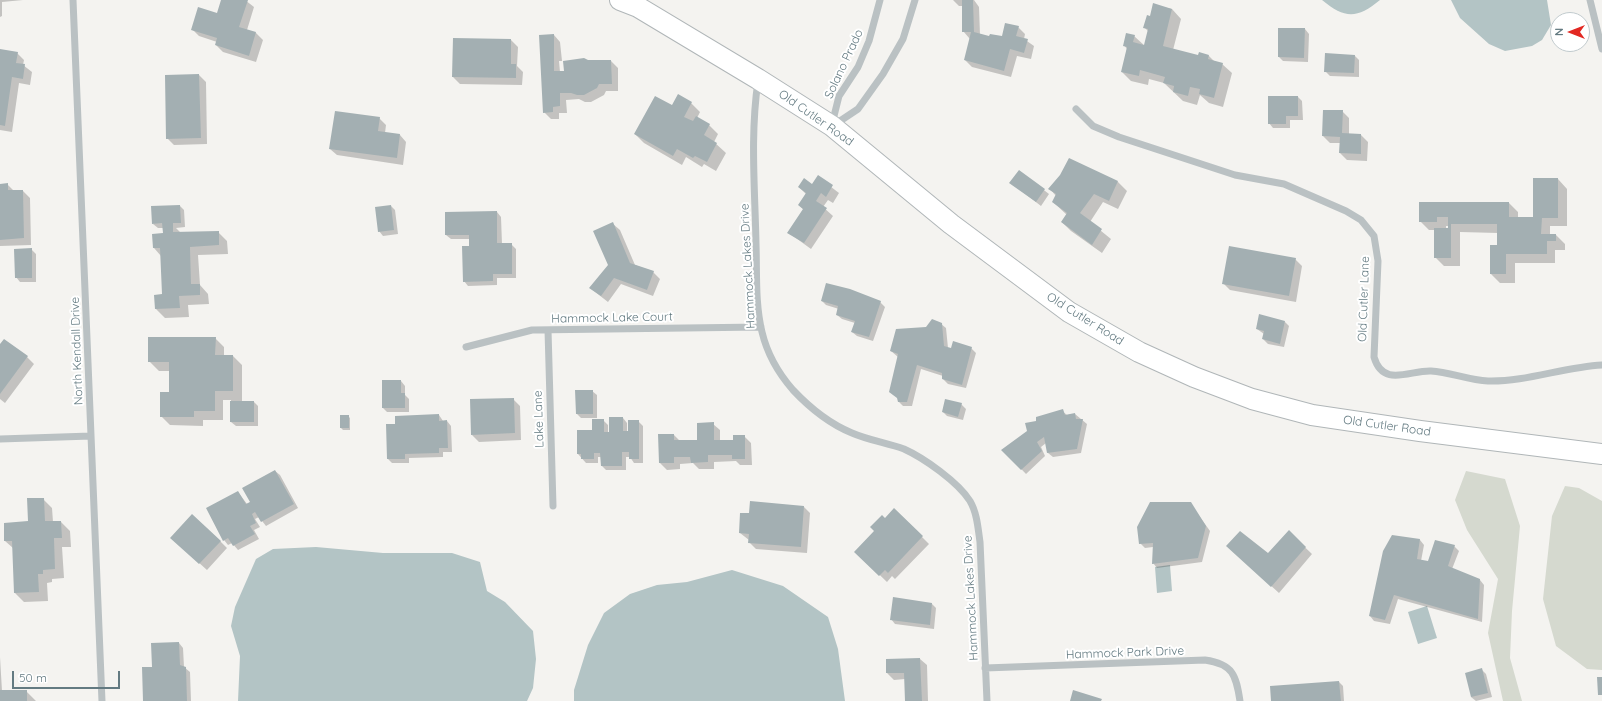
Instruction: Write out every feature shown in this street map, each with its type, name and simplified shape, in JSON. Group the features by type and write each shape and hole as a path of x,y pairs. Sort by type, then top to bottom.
{"main road":[{"name":"Old Cutler Road","path":"620,0 638,7 758,79 832,126 951,224 1069,312 1139,352 1194,377 1252,399 1312,415 1420,431 1602,454"}],"street":[{"name":"North Kendall Drive","path":"73,0 102,701"},
{"name":"Solano Prado","path":"832,126 839,96 858,67 869,41 880,0"},
{"path":"832,126 858,109 883,74 903,39 915,0"},
{"path":"1590,0 1602,49"},
{"name":"Hammock Lakes Drive","path":"758,79 753,130 758,299 761,327 765,344 777,368 793,389 823,416 851,432 903,449 923,460 954,484 970,501 978,524 980,542 987,701"},
{"name":"Old Cutler Lane","path":"1076,109 1094,126 1119,137 1235,175 1284,184 1346,211 1361,220 1374,236 1377,247 1378,285 1374,357 1376,364 1386,373 1394,376 1404,376 1427,371 1437,371 1488,381 1515,379 1602,365"},
{"name":"Hammock Lake Court","path":"466,347 532,330 761,327"},
{"name":"Lake Lane","path":"548,330 553,506"},
{"path":"0,439 91,436"},
{"name":"Hammock Park Drive","path":"985,668 1205,660 1229,668 1234,674 1240,701"}],"shaded area":[{"path":"1322,0 1380,0 1364,11 1351,14 1338,11"},
{"path":"1451,0 1547,0 1550,27 1542,40 1532,46 1505,51 1489,44 1460,18"},
{"path":"1466,471 1505,479 1520,526 1512,611 1510,658 1522,701 1503,701 1488,633 1498,579 1467,530 1455,500"},
{"path":"1565,486 1579,488 1602,501 1602,670 1587,669 1556,646 1543,599 1552,516"},
{"path":"316,547 383,553 452,553 480,562 487,591 505,602 533,631 536,659 533,688 527,701 238,701 240,656 231,626 235,607 256,559 273,549"},
{"path":"1170,565 1172,591 1157,593 1155,567"},
{"path":"732,570 783,586 828,617 838,649 845,701 574,701 574,690 588,645 604,613 630,594 657,585 687,582"},
{"path":"1427,606 1437,638 1418,644 1408,612"}],"building":[{"path":"221,0 248,0 239,27 256,32 249,56 215,45 217,38 191,30 198,7 217,13"},
{"path":"962,0 973,0 974,32 989,36 990,34 1002,36 1005,23 1019,26 1016,36 1028,39 1024,53 1010,49 1004,71 964,60 971,32 962,32"},
{"path":"1153,3 1172,9 1163,46 1198,55 1199,52 1209,55 1208,59 1223,63 1214,98 1199,94 1200,89 1190,87 1188,96 1173,92 1174,86 1163,83 1165,77 1140,70 1139,76 1121,72 1127,47 1123,46 1126,33 1135,35 1133,42 1144,45 1148,29 1143,28 1147,15 1150,16"},
{"path":"1278,28 1305,28 1304,58 1278,57"},
{"path":"554,34 554,71 564,71 563,61 584,58 588,60 611,60 612,84 599,84 597,88 584,95 560,93 560,106 553,107 553,112 543,113 539,35"},
{"path":"453,38 511,39 511,64 516,64 516,78 452,77"},
{"path":"0,49 18,52 16,63 25,64 23,79 12,77 5,126 0,125"},
{"path":"1325,53 1355,55 1354,73 1324,72"},
{"path":"199,74 201,138 166,139 165,75"},
{"path":"678,94 692,102 684,117 693,121 696,116 710,124 704,135 717,143 707,162 695,156 693,158 677,149 673,156 634,134 655,96 672,105"},
{"path":"1268,96 1298,96 1298,116 1286,116 1286,124 1268,124"},
{"path":"1323,110 1343,110 1342,133 1361,134 1361,154 1339,153 1340,137 1322,136"},
{"path":"335,111 380,117 378,131 400,134 397,158 329,149"},
{"path":"1069,158 1118,181 1109,201 1094,194 1080,213 1102,229 1092,245 1061,222 1067,213 1052,202 1056,194 1048,189 1060,175"},
{"path":"1019,170 1045,189 1036,202 1009,183"},
{"path":"818,175 833,185 826,197 821,193 816,201 827,208 804,243 787,233 803,209 798,205 806,193 798,187 804,178 812,184"},
{"path":"1533,178 1558,178 1558,218 1542,218 1541,234 1556,234 1556,241 1547,241 1547,254 1506,254 1506,274 1490,274 1490,245 1497,245 1497,224 1451,224 1451,258 1434,258 1434,228 1448,228 1448,217 1437,217 1437,222 1419,222 1419,202 1509,202 1509,217 1533,217"},
{"path":"8,183 8,190 23,190 24,238 0,240 0,184"},
{"path":"180,205 181,223 173,223 173,232 219,231 219,245 190,247 191,284 200,284 200,295 179,296 180,308 155,309 154,295 162,294 160,248 153,248 152,234 163,233 162,223 152,224 151,206"},
{"path":"391,205 394,230 378,232 375,207"},
{"path":"497,211 497,243 512,243 512,274 493,274 493,281 463,282 462,246 469,246 469,235 445,235 445,212"},
{"path":"613,222 630,263 654,271 647,290 614,278 601,296 589,288 608,265 593,231"},
{"path":"1229,246 1296,258 1289,296 1222,284"},
{"path":"32,248 32,278 15,278 14,249"},
{"path":"826,283 850,289 881,301 869,337 851,332 855,321 836,315 838,306 821,301"},
{"path":"1259,314 1285,321 1280,344 1262,339 1264,331 1256,329"},
{"path":"932,319 942,323 944,346 951,348 953,341 972,347 962,385 942,379 942,373 917,365 907,402 898,402 897,398 889,392 898,354 890,351 896,329 926,327"},
{"path":"148,337 216,337 215,355 233,355 233,391 215,391 215,411 194,411 194,417 160,417 160,392 169,392 169,362 148,362"},
{"path":"4,339 28,356 0,394 0,344"},
{"path":"382,380 401,380 401,393 405,393 405,408 382,408"},
{"path":"575,390 593,390 593,414 576,414"},
{"path":"514,398 515,433 471,435 470,399"},
{"path":"945,399 962,403 958,417 942,412"},
{"path":"230,401 254,401 254,422 230,422"},
{"path":"1063,409 1065,415 1075,413 1076,419 1083,419 1077,449 1047,453 1044,437 1037,442 1042,451 1021,470 1001,450 1027,431 1025,423 1036,421 1036,417"},
{"path":"439,414 439,421 447,420 448,448 439,448 439,453 405,454 405,459 387,459 386,424 395,424 395,416"},
{"path":"340,415 349,415 349,428 340,428"},
{"path":"609,417 623,417 623,431 628,431 628,420 639,420 639,459 629,459 629,452 622,452 622,466 601,466 600,453 594,453 594,459 581,459 581,454 577,454 577,430 592,430 592,419 604,419 604,432 609,432"},
{"path":"714,422 714,440 733,440 733,435 745,435 745,459 732,459 732,455 708,455 708,462 691,463 690,457 674,457 674,463 659,463 658,434 674,434 674,440 697,440 697,423"},
{"path":"275,470 294,504 261,522 255,512 252,514 256,523 250,526 255,534 233,546 228,538 223,541 206,508 238,491 246,504 250,502 242,488"},
{"path":"27,498 44,498 45,521 61,521 62,538 54,538 55,569 43,570 43,574 38,574 39,592 14,593 12,541 4,541 4,523 28,521"},
{"path":"750,501 804,506 801,547 748,543 749,534 739,533 740,513 749,513"},
{"path":"1150,502 1191,502 1206,526 1198,558 1152,564 1153,543 1139,544 1137,527"},
{"path":"894,508 923,536 888,573 885,570 879,576 854,552 874,531 870,527 882,515 885,518"},
{"path":"192,514 221,541 199,564 170,538"},
{"path":"1289,530 1306,547 1271,587 1226,546 1240,531 1268,553"},
{"path":"1392,535 1420,539 1417,559 1428,561 1435,540 1455,545 1448,566 1480,579 1478,619 1394,595 1385,620 1369,616 1383,551"},
{"path":"893,597 932,603 930,625 890,620"},
{"path":"179,642 180,665 186,667 187,701 143,701 142,667 152,667 151,643"},
{"path":"920,658 922,701 905,701 904,673 886,673 886,659"},
{"path":"1482,668 1488,693 1471,697 1465,673"},
{"path":"1597,677 1602,677 1602,695 1598,695"},
{"path":"1339,681 1341,701 1271,701 1270,686"},
{"path":"0,690 27,690 27,701 0,701"},
{"path":"1073,690 1102,699 1101,701 1070,701"}]}
